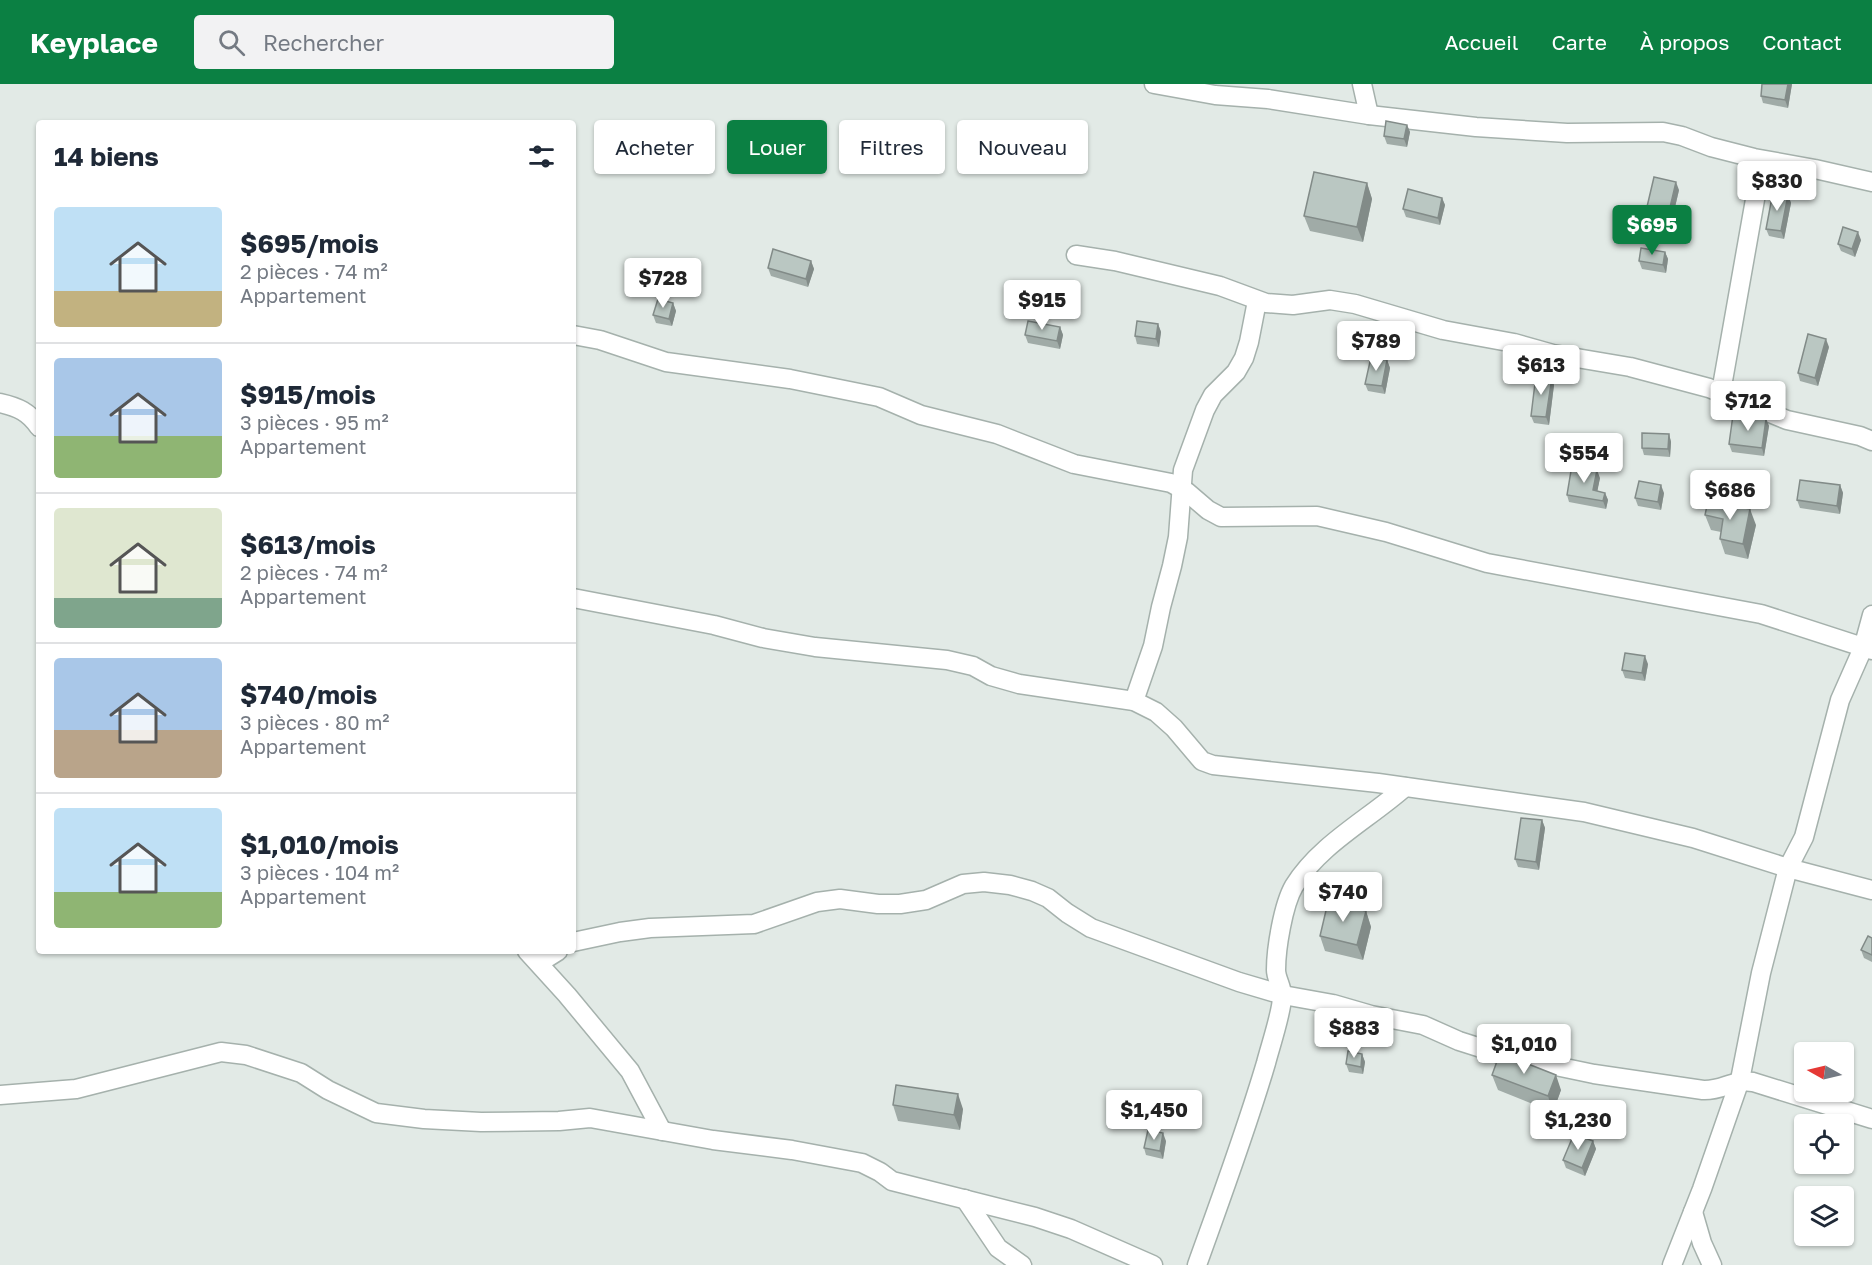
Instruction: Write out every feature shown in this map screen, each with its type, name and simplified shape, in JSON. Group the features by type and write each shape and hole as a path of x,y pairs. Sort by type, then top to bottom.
{"street":[{"path":"1154,84 1215,95 1268,99 1369,115 1476,127 1556,133 1663,132 1762,160 1872,182"},
{"path":"1362,84 1369,115"},
{"path":"1721,392 1762,160"},
{"path":"1076,255 1115,261 1220,286 1257,301 1280,305 1330,300 1355,304 1443,330 1514,343 1552,354 1630,367 1721,392 1787,420 1860,436 1872,441"},
{"path":"1134,700 1153,646 1172,566 1178,537 1183,470 1205,410 1213,395 1236,372 1244,358 1257,301"},
{"path":"576,336 600,340 666,362 790,379 879,397 921,415 997,434 1074,464 1161,480 1180,488 1208,510 1221,516 1317,516 1386,532 1487,564 1761,614 1868,649"},
{"path":"0,403 18,407 36,419"},
{"path":"576,599 815,647 947,660 973,666 991,676 1019,684 1134,700 1156,712 1174,728 1202,761 1213,765 1406,787 1584,812 1693,838 1788,868 1872,890"},
{"path":"1672,1265 1740,1080 1761,973 1788,868 1804,837 1840,700 1868,649 1872,615"},
{"path":"1197,1265 1262,1074 1283,995 1276,971 1283,921 1294,887 1314,863 1346,832 1380,809 1406,787"},
{"path":"576,941 650,928 754,924 817,902 840,899 878,904 900,904 926,900 963,884 984,882 1010,885 1048,898 1091,928 1239,982 1283,995 1423,1025 1460,1041 1503,1055 1594,1074 1703,1090 1711,1090 1740,1080 1872,1119"},
{"path":"533,957 630,1071 662,1131"},
{"path":"0,1095 76,1089 221,1052 246,1054 301,1073 328,1090 376,1113 424,1119 481,1122 590,1118 862,1163 880,1172 891,1181 1071,1229 1152,1265"},
{"path":"964,1199 998,1248 1022,1265"},
{"path":"1693,1212 1712,1265"}],"building":[{"path":"1762,84 1788,84 1785,100 1761,96"},
{"path":"1386,121 1407,125 1404,139 1384,136"},
{"path":"1314,172 1367,183 1357,227 1304,216"},
{"path":"1654,177 1676,182 1668,216 1646,211"},
{"path":"1408,189 1442,198 1438,218 1403,209"},
{"path":"1773,192 1788,195 1781,231 1766,229"},
{"path":"1843,227 1858,232 1852,249 1838,244"},
{"path":"1641,248 1665,252 1663,265 1639,261"},
{"path":"773,249 811,261 806,279 768,268"},
{"path":"658,299 673,303 669,319 653,315"},
{"path":"1028,321 1060,327 1057,341 1025,335"},
{"path":"1137,321 1158,324 1156,339 1135,336"},
{"path":"1808,334 1826,339 1815,378 1798,373"},
{"path":"1371,357 1387,360 1382,386 1365,384"},
{"path":"1536,375 1552,377 1546,417 1531,416"},
{"path":"1733,415 1766,419 1762,448 1729,444"},
{"path":"1642,433 1669,434 1668,449 1642,448"},
{"path":"1572,465 1597,470 1593,490 1605,493 1603,501 1567,495"},
{"path":"1800,480 1840,485 1837,506 1797,500"},
{"path":"1639,481 1661,485 1658,502 1635,498"},
{"path":"1708,501 1750,509 1743,544 1720,539 1723,519 1705,515"},
{"path":"1625,653 1645,656 1642,673 1622,670"},
{"path":"1521,818 1542,820 1536,862 1515,859"},
{"path":"1328,902 1366,911 1357,945 1320,936"},
{"path":"1868,936 1872,938 1872,955 1861,950"},
{"path":"1348,1051 1362,1054 1361,1067 1346,1064"},
{"path":"1500,1053 1556,1075 1548,1096 1492,1075"},
{"path":"896,1085 958,1094 954,1115 893,1105"},
{"path":"1148,1130 1163,1133 1160,1151 1144,1148"},
{"path":"1574,1134 1593,1141 1582,1168 1563,1160"}]}
